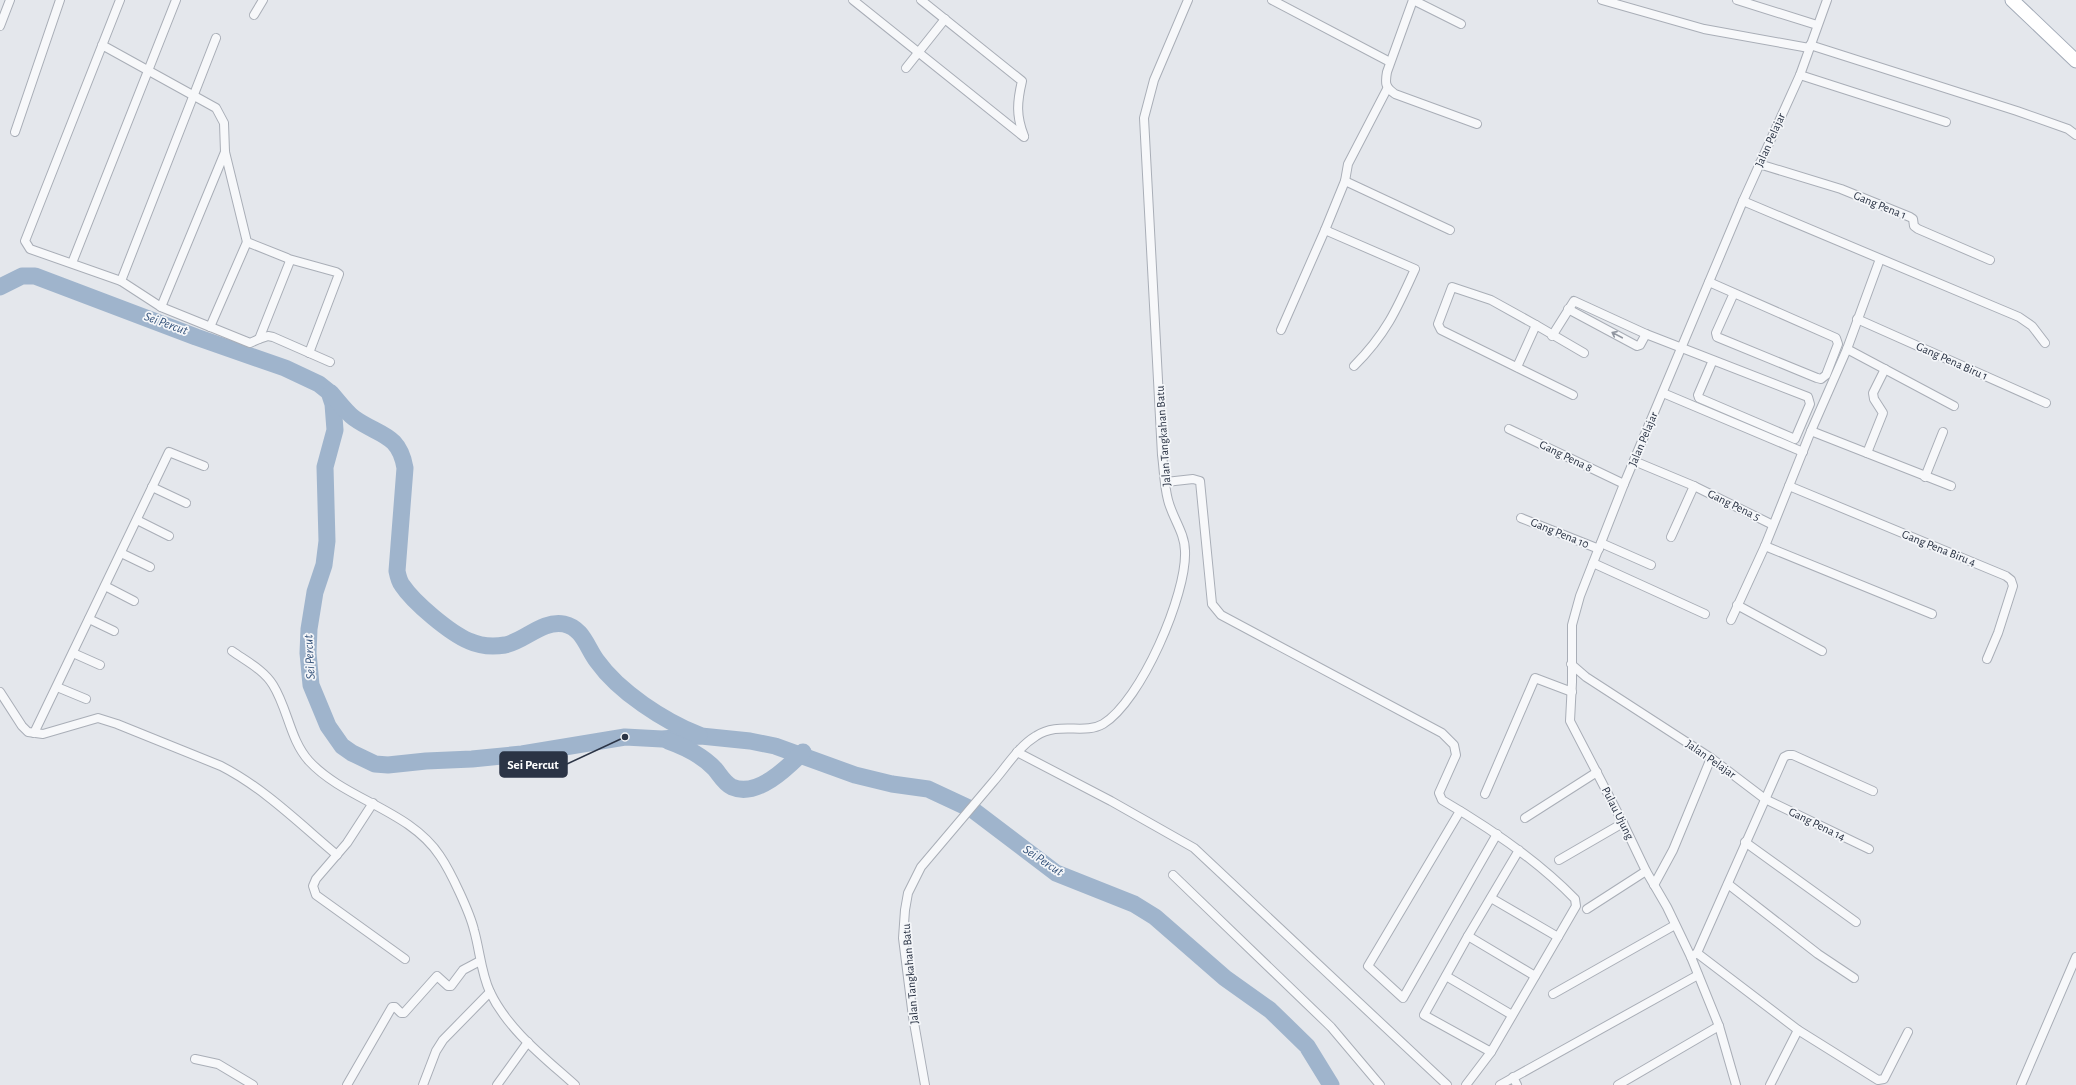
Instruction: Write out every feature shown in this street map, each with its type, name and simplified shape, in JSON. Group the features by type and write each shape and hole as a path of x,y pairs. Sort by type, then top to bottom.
{"main road":[{"path":"2012,0 2076,61"}],"street":[{"path":"0,26 10,0"},
{"path":"15,132 60,0"},
{"path":"120,0 26,241 30,249 121,281 160,307 250,343 268,336 273,337 330,362"},
{"path":"72,263 176,0"},
{"path":"254,15 263,0"},
{"path":"853,0 1024,137 1018,122 1016,102 1022,82 921,0"},
{"name":"Jalan Tangkahan Batu","path":"925,1085 913,1017 903,938 904,910 914,879 937,848 1023,745 1046,730 1058,728 1094,728 1104,723 1127,698 1145,673 1168,626 1180,594 1185,567 1186,549 1168,500 1162,455 1144,118 1154,80 1188,0"},
{"path":"1272,0 1390,62"},
{"path":"1461,24 1413,0 1390,62 1385,83 1387,89 1395,94 1477,124"},
{"path":"1602,0 1704,29 1810,46 2017,111 2068,129 2076,134"},
{"path":"1738,0 1818,26"},
{"name":"Jalan Pelajar","path":"1765,799 1711,758 1586,677 1571,664 1572,625 1593,563 1624,484 1743,201 1800,75 1827,0"},
{"path":"906,68 945,19"},
{"path":"121,281 216,38"},
{"path":"102,45 148,69 216,108 224,123 225,152 247,242 210,327"},
{"path":"1800,75 1946,122"},
{"path":"1281,330 1345,181 1348,164 1387,89"},
{"path":"160,307 225,152"},
{"name":"Gang Pena 1","path":"1759,164 1841,189 1910,217 1913,219 1914,226 1918,229 1990,260"},
{"path":"1345,181 1450,230"},
{"path":"1743,201 2026,321 2045,343"},
{"path":"1325,230 1415,269 1394,316 1385,331 1370,350 1354,366"},
{"path":"247,242 289,259 339,274 309,352"},
{"path":"259,339 289,259"},
{"path":"1731,620 1765,546 1811,431 1847,349 1880,259"},
{"path":"1709,282 1734,293 1836,338 1838,344 1826,375 1821,379 1817,378 1717,337 1716,333 1734,293"},
{"path":"1573,395 1441,330 1438,324 1452,287 1491,300 1584,353"},
{"path":"1552,336 1574,301 1646,334 1681,347 1808,397 1811,400 1810,404 1795,439 1700,398 1698,395 1713,360"},
{"path":"1568,309 1637,346 1640,345 1646,334"},
{"name":"Gang Pena Biru 1","path":"1858,319 2046,403"},
{"path":"1517,367 1536,325"},
{"path":"1847,349 1954,406"},
{"path":"1867,453 1882,416 1882,410 1877,404 1873,393 1885,369"},
{"path":"1663,393 1803,452"},
{"name":"Gang Pena 8","path":"1509,429 1624,484"},
{"path":"1811,431 1951,486"},
{"path":"1925,477 1943,432"},
{"path":"34,733 169,452 204,466"},
{"name":"Gang Pena 5","path":"1634,461 1694,486 1773,525"},
{"path":"1166,482 1193,479 1200,481 1212,604 1221,614 1442,733 1454,745 1456,755 1439,793 1442,800 1497,834 1519,850 1563,887 1575,900 1576,906 1491,1052 1466,1085"},
{"path":"1672,537 1694,486"},
{"name":"Gang Pena Biru 4","path":"1789,486 2006,576 2011,580 2013,586 1998,632 1987,659"},
{"path":"152,487 186,503"},
{"name":"Gang Pena 10","path":"1521,518 1651,565"},
{"path":"137,520 168,536"},
{"path":"1765,546 1932,614"},
{"path":"121,553 150,567"},
{"path":"1593,563 1705,614"},
{"path":"105,586 134,601"},
{"path":"1737,605 1822,651"},
{"path":"89,619 114,631"},
{"path":"232,651 263,673 273,685 299,748 309,761 328,778 373,803 422,836 440,856 474,930 480,961 490,992 504,1014 528,1042 575,1085"},
{"path":"73,653 100,665"},
{"name":"Pulau Ujung","path":"1571,664 1572,692 1570,721 1646,871 1667,907 1675,925 1694,955 1698,975 1719,1026 1736,1085"},
{"path":"1485,794 1534,678 1572,692"},
{"path":"57,687 86,699"},
{"path":"0,692 22,726 28,732 43,734 98,718 118,724 236,774 337,855"},
{"path":"1018,752 1111,801 1194,848 1447,1085"},
{"path":"1873,791 1794,755 1784,757 1745,842 1728,884 1694,955 1798,1030 1880,1081 1884,1079 1908,1032"},
{"path":"1654,885 1673,850 1711,758"},
{"path":"1525,818 1597,772"},
{"name":"Gang Pena 14","path":"1765,799 1869,849"},
{"path":"373,803 347,843 316,879 313,886 316,895 405,959"},
{"path":"1460,811 1368,966 1403,998 1497,834"},
{"path":"1558,860 1623,823"},
{"path":"1745,842 1856,922"},
{"path":"1491,1052 1424,1015 1468,936 1519,850"},
{"path":"1587,909 1646,871"},
{"path":"1173,876 1331,1027 1380,1085"},
{"path":"1728,884 1818,954 1854,978"},
{"path":"1491,898 1558,937"},
{"path":"1553,994 1675,925"},
{"path":"1468,936 1535,976"},
{"path":"2021,1085 2076,957"},
{"path":"347,1085 392,1007 396,1007 401,1013 404,1013 437,976 448,986 451,986 464,970 480,961"},
{"path":"1500,1085 1698,975"},
{"path":"1446,976 1512,1015"},
{"path":"423,1085 436,1052 443,1040 490,992"},
{"path":"1618,1085 1719,1026"},
{"path":"1770,1085 1798,1030"},
{"path":"497,1085 528,1042"},
{"path":"195,1059 218,1064 253,1085"},
{"path":"1513,1077 1517,1085"}],"waterway":[{"name":"Sei Percut","path":"0,287 22,276 35,276 196,337 285,368 319,384 329,392 333,404 335,430 325,467 327,541 324,565 315,592 309,629 308,653 311,685 328,726 342,746 352,753 375,764 388,765 522,754 625,737 662,739 701,736 750,741 775,746 855,775 892,784 928,789 973,810 1056,873 1134,904 1155,917 1225,978 1270,1010 1307,1046 1331,1085"},
{"name":"Sei Percut","path":"331,393 345,410 354,418 393,442 398,448 402,457 405,468 397,571 402,585 423,609 461,637 473,643 487,646 500,646 512,643 548,625 564,624 570,626 580,634 593,656 617,684 657,714 699,735"},
{"path":"668,741 699,756 710,764 722,779 732,787 742,789 761,785 771,780 789,766 803,752"}],"place":[{"name":"Sei Percut","path":"625,737"}]}
